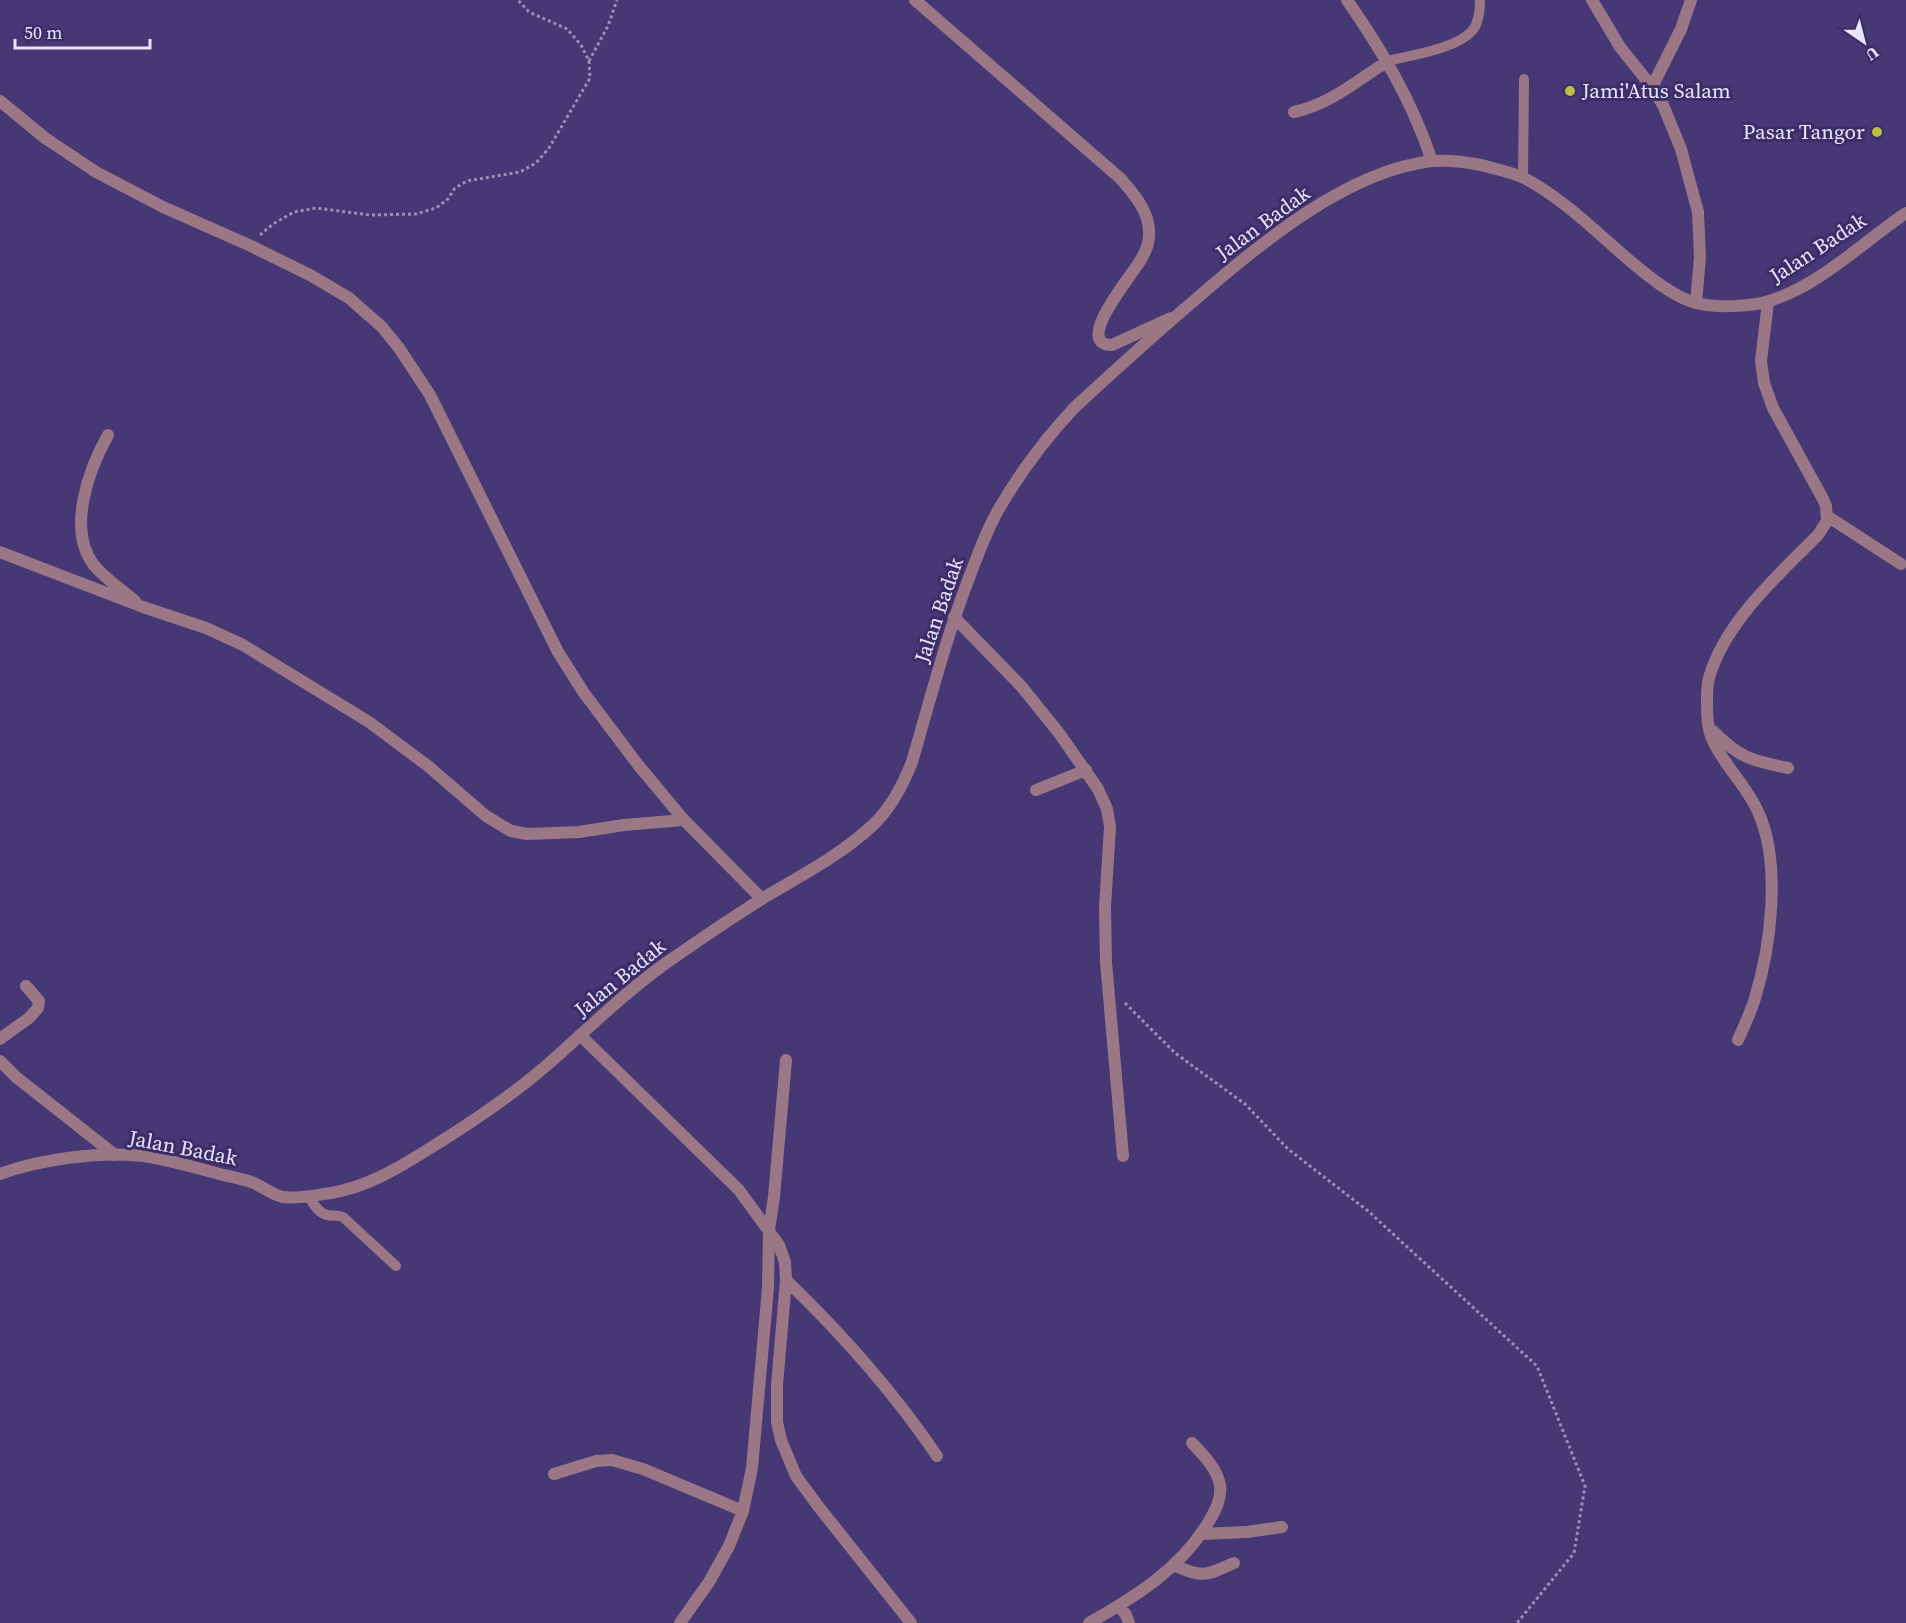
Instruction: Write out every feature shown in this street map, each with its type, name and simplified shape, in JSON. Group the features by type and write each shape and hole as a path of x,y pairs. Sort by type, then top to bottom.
{"street":[{"path":"915,0 1120,179 1140,204 1149,231 1145,251 1112,301 1096,334 1099,341 1106,345 1118,343 1178,315"},
{"path":"1347,0 1388,61 1415,114 1432,161"},
{"path":"1592,0 1620,47 1652,87 1663,105 1681,149 1698,212 1700,257 1696,303"},
{"path":"1652,87 1681,29 1691,0"},
{"path":"1294,112 1307,110 1322,103 1388,61"},
{"path":"0,101 45,138 96,172 163,207 310,275 350,298 382,327 399,348 429,395 558,652 584,693 639,766 684,820 762,899"},
{"name":"Jalan Badak","path":"0,1173 71,1158 144,1156 252,1183 281,1197 308,1196 360,1186 397,1168 454,1134 507,1098 620,999 663,965 762,899 824,862 858,838 882,815 904,781 912,762 954,617 990,528 999,508 1056,427 1074,408 1178,315 1271,237 1362,181 1432,161 1475,164 1523,177 1570,209 1644,273 1684,298 1696,303 1733,306 1768,302 1789,294 1810,282 1906,213"},
{"path":"1738,1040 1755,999 1763,969 1770,923 1772,886 1766,833 1760,815 1743,784 1713,740 1708,726 1709,677 1723,646 1738,621 1818,535 1825,526 1827,516 1824,499 1773,408 1764,383 1761,361 1768,302"},
{"path":"108,435 97,454 87,483 82,534 87,554 97,568 143,607"},
{"path":"1827,516 1901,564"},
{"path":"0,552 143,607 206,628 243,645 369,722 428,766 486,816 511,831 527,834 579,832 624,825 684,820"},
{"path":"954,617 1021,686 1059,733 1086,770 1107,809 1110,827 1105,907 1108,985 1123,1156"},
{"path":"1708,726 1726,745 1752,761 1788,768"},
{"path":"1036,790 1086,770"},
{"path":"0,1039 29,1018 38,1008 39,1001 26,986"},
{"path":"580,1035 739,1190 769,1230 783,1254 786,1280 777,1385 777,1422 781,1440 796,1476 911,1623"},
{"path":"680,1623 709,1582 729,1546 743,1511 752,1468 768,1288 769,1230 786,1060"},
{"path":"0,1061 16,1077 115,1155"},
{"path":"786,1280 861,1356 916,1424 937,1456"},
{"path":"1089,1623 1144,1590 1174,1565 1202,1534 1218,1505 1220,1486 1215,1470 1192,1443"},
{"path":"554,1474 578,1465 612,1460 643,1469 743,1511"},
{"path":"1202,1534 1248,1532 1282,1527"},
{"path":"1174,1565 1200,1575 1234,1563"},
{"path":"1119,1606 1129,1623"}],"lane":[{"path":"1388,61 1432,50 1462,39 1475,26 1480,12 1480,0"},
{"path":"1523,177 1524,79"},
{"path":"308,1196 324,1214 343,1217 396,1266"}],"path":[{"path":"251,246 273,224 294,212 316,208 370,215 416,214 436,208 455,188 467,181 520,172 536,163 549,148 590,78 589,62 581,45 567,29 529,12 518,0"},
{"path":"589,62 608,26 617,0"},
{"path":"1108,985 1175,1053 1245,1104 1288,1149 1368,1211 1537,1366 1585,1486 1574,1553 1516,1623"}],"place":[{"name":"Jami'Atus Salam","path":"1570,91"},
{"name":"Pasar Tangor","path":"1877,132"}]}
